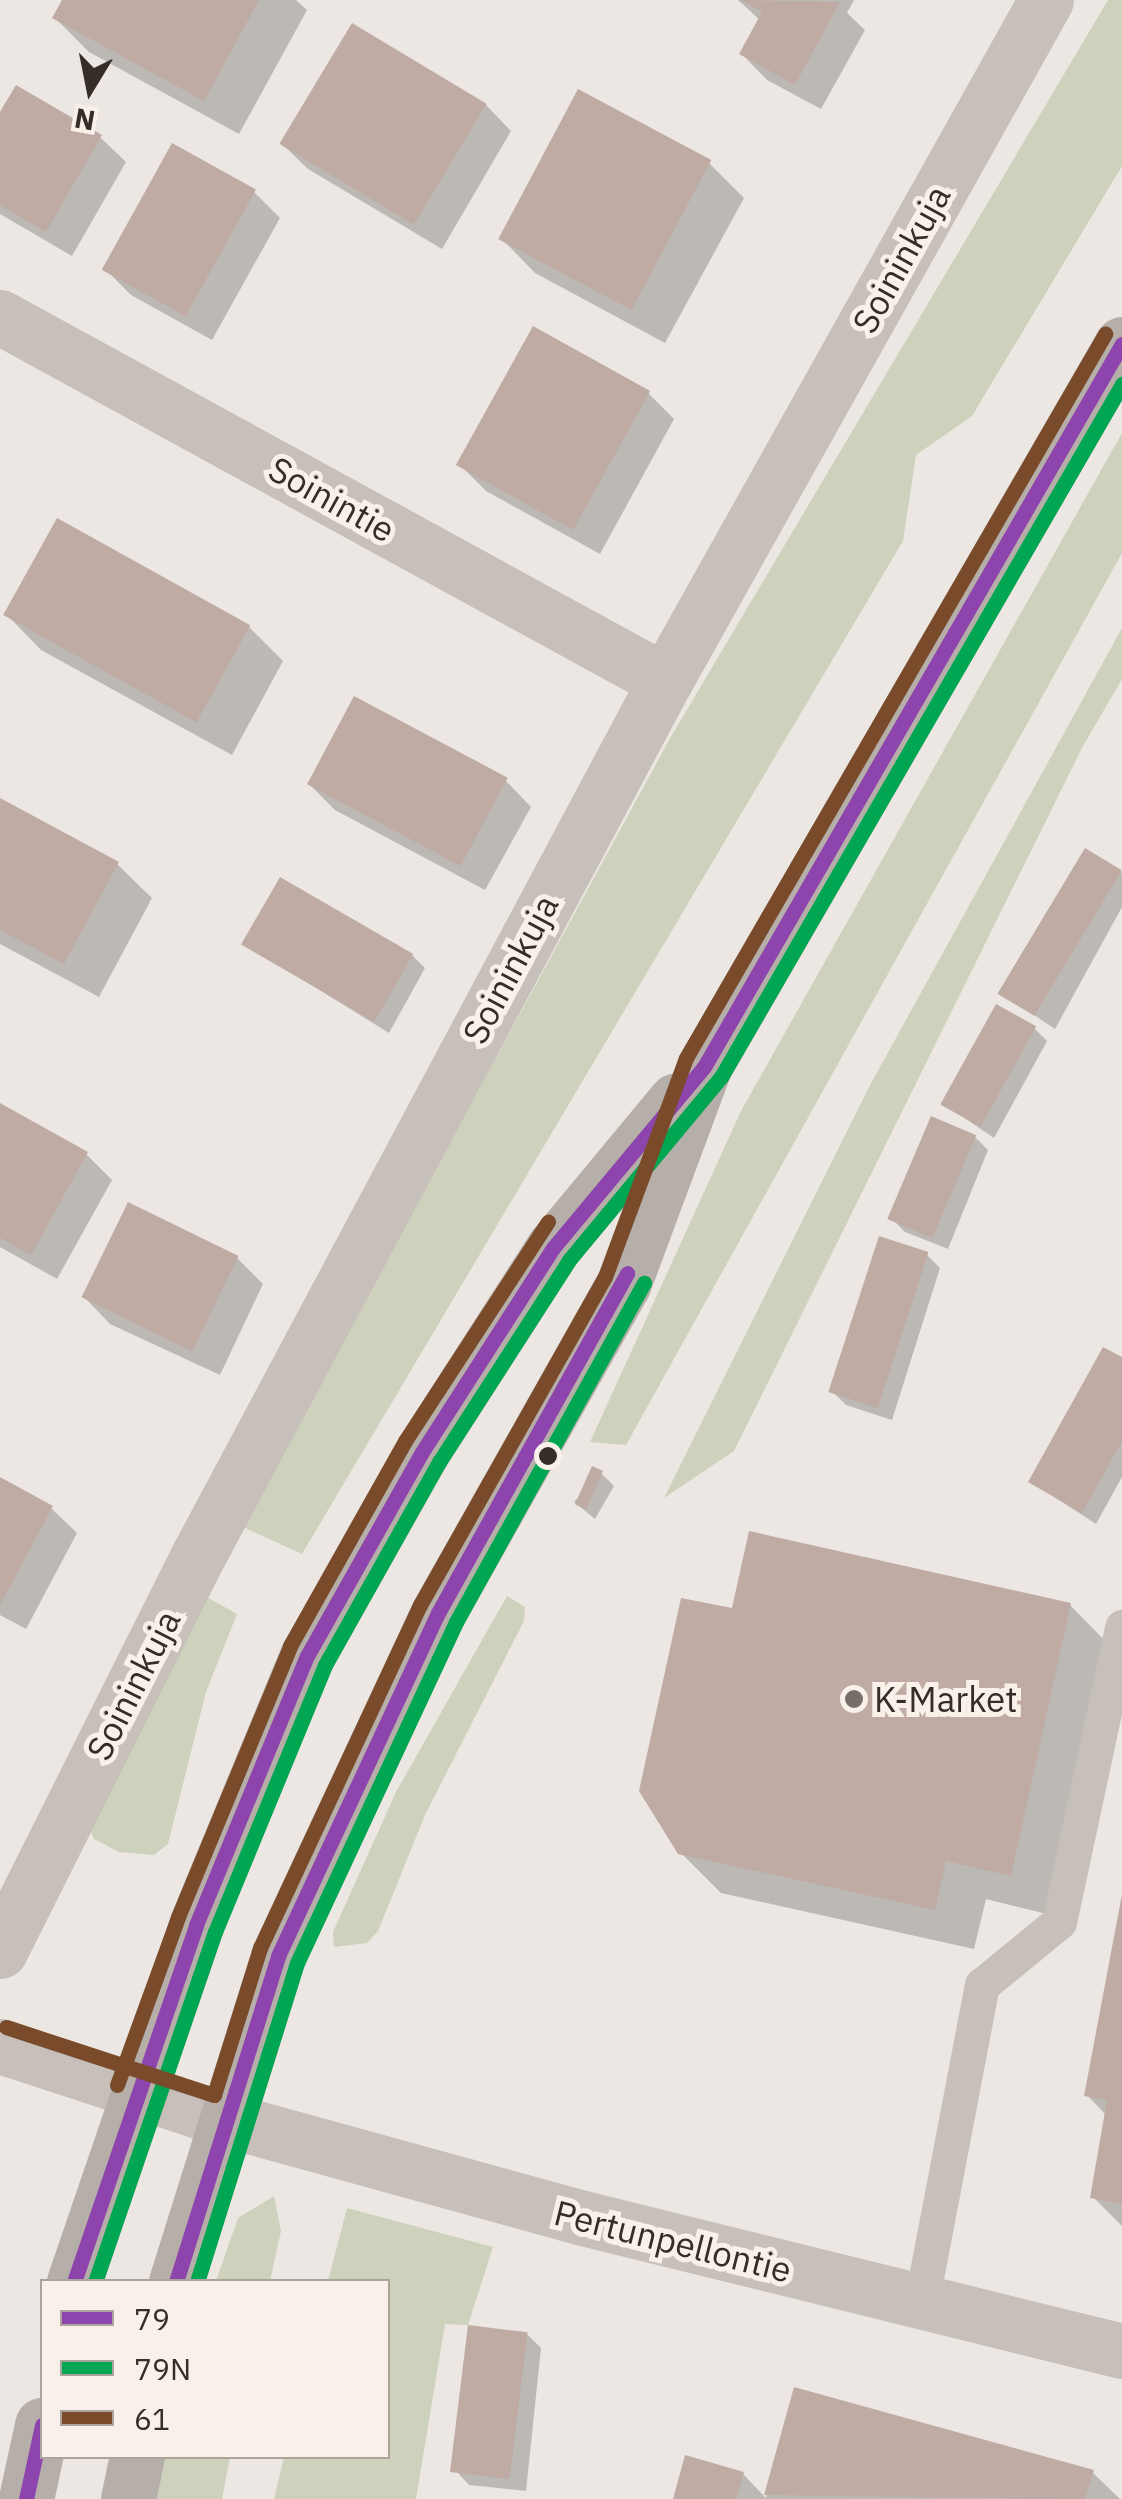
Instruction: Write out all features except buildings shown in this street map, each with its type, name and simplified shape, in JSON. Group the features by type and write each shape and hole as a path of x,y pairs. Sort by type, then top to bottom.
{"main road":[{"path":"177,2279 286,1938 438,1613 623,1284 704,1067 1122,344"},
{"path":"75,2279 196,1925 308,1656 422,1452 552,1248 704,1067"},
{"path":"26,2499 40,2435"},
{"path":"128,2499 136,2459"}],"street":[{"name":"Soininkuja","path":"0,1951 199,1554 665,681 1046,0"},
{"name":"Soinintie","path":"0,317 665,681"},
{"name":"Pertunpellontie","path":"0,2046 227,2120 921,2304 1122,2351"}],"lane":[{"path":"921,2304 982,1985 1059,1922 1122,1627"}],"green space":[{"path":"1108,0 1122,0 1122,166 972,416 916,455 903,541 302,1554 241,1526 669,740"},
{"path":"1122,433 1122,553 626,1445 590,1442 741,1111"},
{"path":"1122,628 1122,679 1083,746 734,1451 664,1498 869,1087"},
{"path":"205,1596 237,1614 206,1692 168,1844 154,1855 119,1852 94,1839 89,1827"},
{"path":"507,1596 525,1607 524,1621 425,1815 378,1931 367,1943 334,1947 333,1932 396,1792"},
{"path":"274,2196 281,2231 270,2279 217,2279 238,2218"},
{"path":"347,2208 493,2247 468,2325 445,2324 416,2499 274,2499 284,2459 390,2459 390,2279 329,2279"},
{"path":"164,2459 230,2459 222,2499 155,2499"}],"transit line":[{"name":"61","path":"6,2027 214,2095 260,1948 420,1605 605,1277 686,1058 1105,334"},
{"name":"79","path":"75,2279 196,1925 307,1656 422,1452 553,1248 704,1067 1122,344"},
{"name":"79N","path":"96,2279 215,1932 325,1665 439,1462 569,1260 721,1077 1122,384"},
{"name":"61","path":"117,2085 178,1917 290,1646 405,1441 548,1222"},
{"name":"79","path":"177,2279 278,1956 438,1613 627,1273"},
{"name":"79N","path":"198,2279 297,1963 456,1622 644,1283"},
{"name":"79","path":"26,2499 40,2434"}],"place":[{"name":"K-Market","path":"854,1699"}]}
